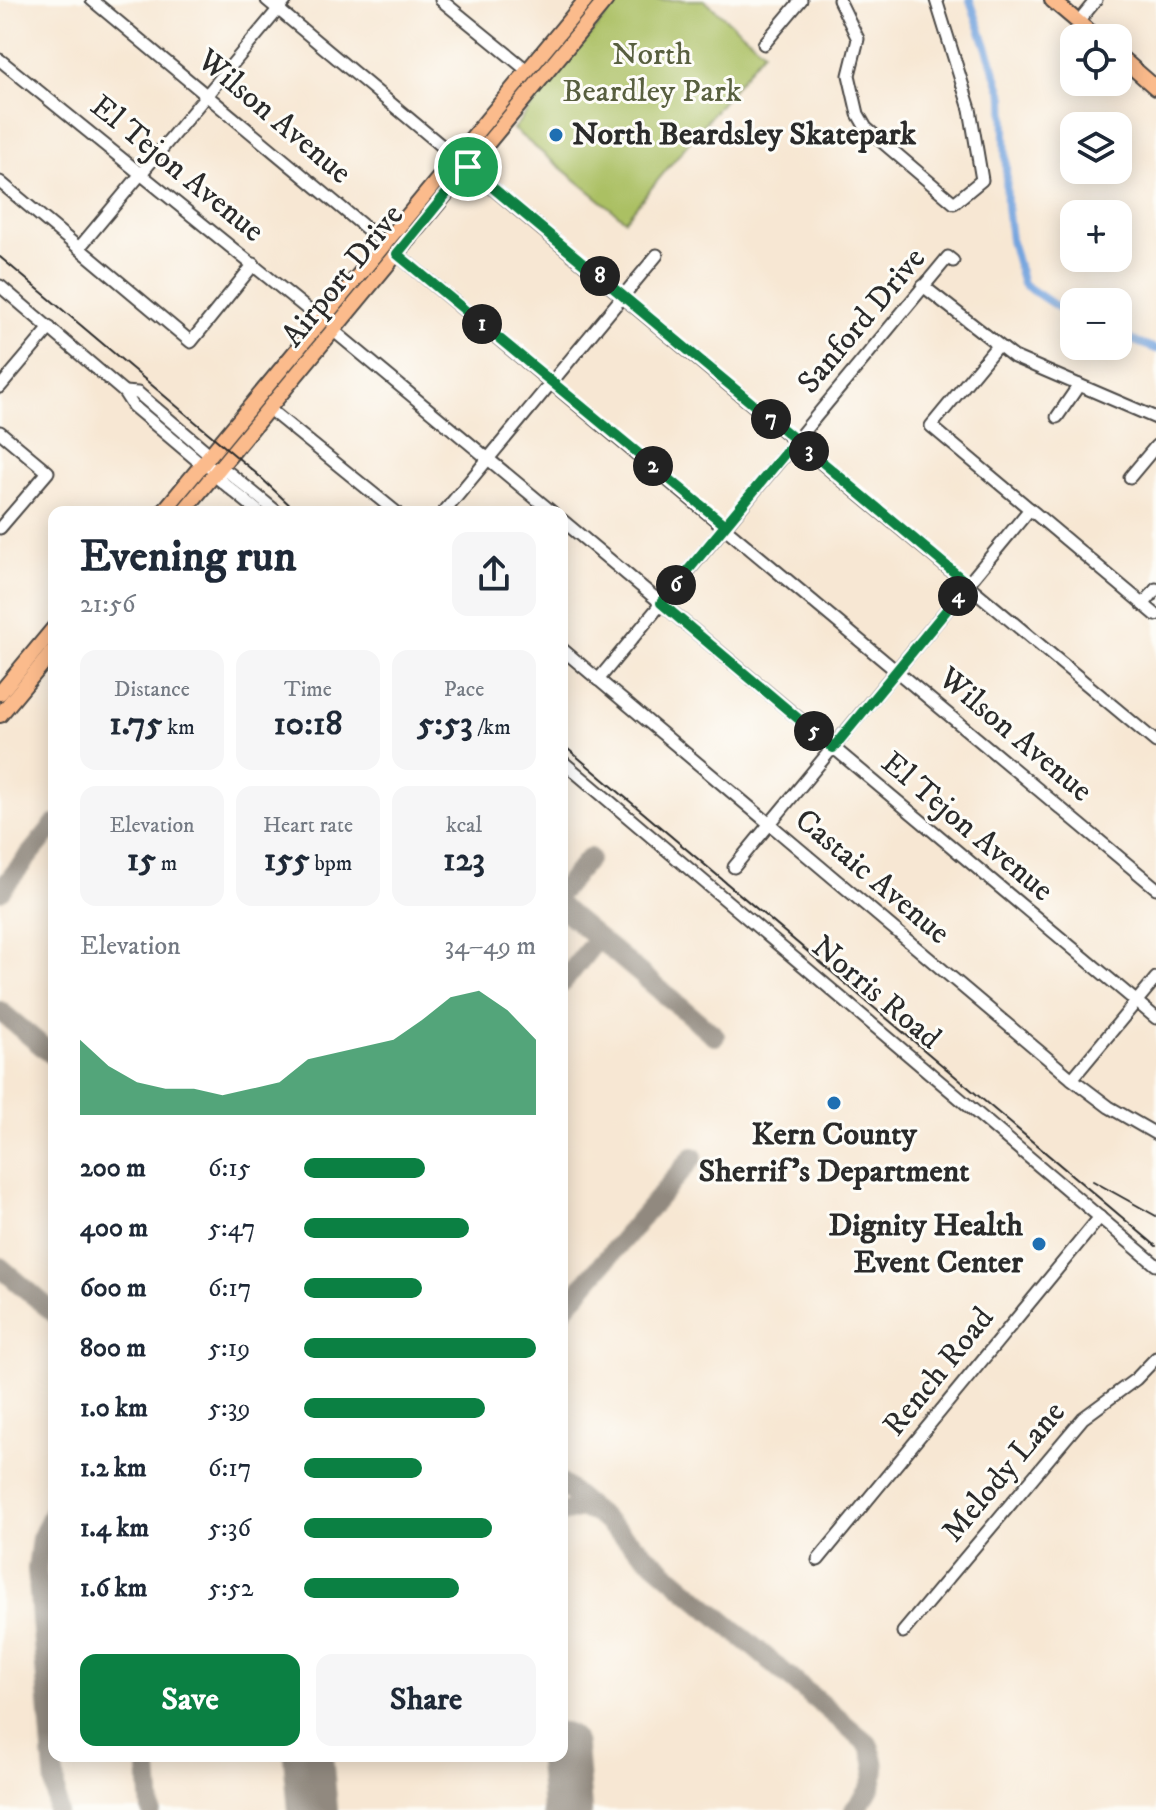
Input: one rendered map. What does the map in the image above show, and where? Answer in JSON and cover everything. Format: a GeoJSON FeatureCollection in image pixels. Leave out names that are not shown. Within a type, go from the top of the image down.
{"type":"FeatureCollection","features":[{"type":"Feature","properties":{"kind":"main road","name":"Airport Drive"},"geometry":{"type":"LineString","coordinates":[[462,162],[528,71],[586,0]]}},
{"type":"Feature","properties":{"kind":"main road","name":"Airport Drive"},"geometry":{"type":"LineString","coordinates":[[170,506],[269,409],[334,331],[391,249],[462,162],[606,0]]}},
{"type":"Feature","properties":{"kind":"main road"},"geometry":{"type":"LineString","coordinates":[[1052,0],[1080,24]]}},
{"type":"Feature","properties":{"kind":"main road"},"geometry":{"type":"LineString","coordinates":[[1132,67],[1156,88]]}},
{"type":"Feature","properties":{"kind":"main road","name":"Airport Drive"},"geometry":{"type":"LineString","coordinates":[[187,506],[212,467],[322,321],[391,249]]}},
{"type":"Feature","properties":{"kind":"main road"},"geometry":{"type":"LineString","coordinates":[[0,693],[48,635]]}},
{"type":"Feature","properties":{"kind":"main road"},"geometry":{"type":"LineString","coordinates":[[0,715],[48,657]]}},
{"type":"Feature","properties":{"kind":"street","name":"Wilson Avenue"},"geometry":{"type":"LineString","coordinates":[[92,0],[725,525],[1156,888]]}},
{"type":"Feature","properties":{"kind":"street"},"geometry":{"type":"LineString","coordinates":[[267,0],[282,5],[462,162],[1156,742]]}},
{"type":"Feature","properties":{"kind":"street"},"geometry":{"type":"LineString","coordinates":[[441,0],[528,71]]}},
{"type":"Feature","properties":{"kind":"street"},"geometry":{"type":"LineString","coordinates":[[764,44],[801,0]]}},
{"type":"Feature","properties":{"kind":"street"},"geometry":{"type":"LineString","coordinates":[[839,0],[858,39],[849,75],[858,114],[866,128],[954,203],[982,180],[970,109],[936,0]]}},
{"type":"Feature","properties":{"kind":"street"},"geometry":{"type":"LineString","coordinates":[[1078,22],[1096,0]]}},
{"type":"Feature","properties":{"kind":"street"},"geometry":{"type":"LineString","coordinates":[[79,248],[282,5]]}},
{"type":"Feature","properties":{"kind":"street","name":"El Tejon Avenue"},"geometry":{"type":"LineString","coordinates":[[0,60],[322,321]]}},
{"type":"Feature","properties":{"kind":"street"},"geometry":{"type":"LineString","coordinates":[[0,182],[191,342],[254,264]]}},
{"type":"Feature","properties":{"kind":"street"},"geometry":{"type":"LineString","coordinates":[[449,506],[657,255]]}},
{"type":"Feature","properties":{"kind":"street","name":"Sanford Drive"},"geometry":{"type":"LineString","coordinates":[[598,680],[923,286],[948,257],[953,261]]}},
{"type":"Feature","properties":{"kind":"street"},"geometry":{"type":"LineString","coordinates":[[0,286],[124,392],[133,406],[197,460],[228,472],[270,506]]}},
{"type":"Feature","properties":{"kind":"street"},"geometry":{"type":"LineString","coordinates":[[923,286],[997,346],[1156,418]]}},
{"type":"Feature","properties":{"kind":"street"},"geometry":{"type":"LineString","coordinates":[[0,387],[50,328]]}},
{"type":"Feature","properties":{"kind":"street"},"geometry":{"type":"LineString","coordinates":[[334,331],[545,506]]}},
{"type":"Feature","properties":{"kind":"street"},"geometry":{"type":"LineString","coordinates":[[997,346],[931,426],[1156,615]]}},
{"type":"Feature","properties":{"kind":"street"},"geometry":{"type":"LineString","coordinates":[[1057,417],[1079,385]]}},
{"type":"Feature","properties":{"kind":"street"},"geometry":{"type":"LineString","coordinates":[[269,409],[389,506]]}},
{"type":"Feature","properties":{"kind":"street"},"geometry":{"type":"LineString","coordinates":[[0,432],[48,472],[0,528]]}},
{"type":"Feature","properties":{"kind":"street"},"geometry":{"type":"LineString","coordinates":[[1130,477],[1156,446]]}},
{"type":"Feature","properties":{"kind":"street"},"geometry":{"type":"LineString","coordinates":[[212,467],[220,480],[252,506]]}},
{"type":"Feature","properties":{"kind":"street"},"geometry":{"type":"LineString","coordinates":[[734,867],[1030,509]]}},
{"type":"Feature","properties":{"kind":"street","name":"El Tejon Avenue"},"geometry":{"type":"LineString","coordinates":[[568,525],[1156,1018]]}},
{"type":"Feature","properties":{"kind":"street"},"geometry":{"type":"LineString","coordinates":[[1143,605],[1156,589]]}},
{"type":"Feature","properties":{"kind":"street","name":"Castaic Avenue"},"geometry":{"type":"LineString","coordinates":[[568,654],[1072,1079],[1109,1107],[1156,1134]]}},
{"type":"Feature","properties":{"kind":"street","name":"Norris Road"},"geometry":{"type":"LineString","coordinates":[[568,766],[1156,1265]]}},
{"type":"Feature","properties":{"kind":"street"},"geometry":{"type":"LineString","coordinates":[[1072,1079],[1156,978]]}},
{"type":"Feature","properties":{"kind":"street","name":"Rench Road"},"geometry":{"type":"LineString","coordinates":[[818,1560],[1100,1217]]}},
{"type":"Feature","properties":{"kind":"street","name":"Melody Lane"},"geometry":{"type":"LineString","coordinates":[[903,1632],[1083,1418],[1136,1379],[1156,1358]]}},
{"type":"Feature","properties":{"kind":"green space","name":"North Beardley Park"},"geometry":{"type":"Polygon","coordinates":[[[619,0],[704,0],[764,51],[625,220],[513,129],[619,0]]]}},
{"type":"Feature","properties":{"kind":"waterway"},"geometry":{"type":"LineString","coordinates":[[970,0],[1004,98],[1007,205],[1011,240],[1023,284],[1060,309]]}},
{"type":"Feature","properties":{"kind":"waterway"},"geometry":{"type":"LineString","coordinates":[[1132,340],[1156,349]]}},
{"type":"Feature","properties":{"kind":"taxiway"},"geometry":{"type":"LineString","coordinates":[[0,891],[48,832]]}},
{"type":"Feature","properties":{"kind":"taxiway"},"geometry":{"type":"LineString","coordinates":[[568,883],[589,858]]}},
{"type":"Feature","properties":{"kind":"taxiway"},"geometry":{"type":"LineString","coordinates":[[568,913],[715,1036]]}},
{"type":"Feature","properties":{"kind":"taxiway"},"geometry":{"type":"LineString","coordinates":[[568,976],[598,938]]}},
{"type":"Feature","properties":{"kind":"taxiway"},"geometry":{"type":"LineString","coordinates":[[0,1011],[48,1051]]}},
{"type":"Feature","properties":{"kind":"taxiway"},"geometry":{"type":"LineString","coordinates":[[568,1304],[693,1157]]}},
{"type":"Feature","properties":{"kind":"taxiway"},"geometry":{"type":"LineString","coordinates":[[0,1267],[48,1308]]}},
{"type":"Feature","properties":{"kind":"taxiway"},"geometry":{"type":"LineString","coordinates":[[568,1489],[868,1744],[875,1771],[866,1795],[854,1810]]}},
{"type":"Feature","properties":{"kind":"taxiway"},"geometry":{"type":"LineString","coordinates":[[568,1511],[581,1508],[596,1513]]}},
{"type":"Feature","properties":{"kind":"taxiway"},"geometry":{"type":"LineString","coordinates":[[48,1524],[41,1539],[37,1569],[48,1702]]}},
{"type":"Feature","properties":{"kind":"taxiway"},"geometry":{"type":"LineString","coordinates":[[53,1762],[57,1810]]}},
{"type":"Feature","properties":{"kind":"taxiway"},"geometry":{"type":"LineString","coordinates":[[147,1762],[151,1810]]}},
{"type":"Feature","properties":{"kind":"runway"},"geometry":{"type":"LineString","coordinates":[[309,1762],[313,1810]]}},
{"type":"Feature","properties":{"kind":"runway"},"geometry":{"type":"LineString","coordinates":[[563,1762],[567,1810]]}},
{"type":"Feature","properties":{"kind":"railway"},"geometry":{"type":"LineString","coordinates":[[0,257],[291,506]]}},
{"type":"Feature","properties":{"kind":"railway"},"geometry":{"type":"LineString","coordinates":[[568,749],[1156,1246]]}},
{"type":"Feature","properties":{"kind":"railway"},"geometry":{"type":"LineString","coordinates":[[1093,1181],[1156,1216]]}},
{"type":"Feature","properties":{"kind":"place","name":"North Beardsley Skatepark"},"geometry":{"type":"Point","coordinates":[556,135]}},
{"type":"Feature","properties":{"kind":"place","name":"Kern County Sherrif's Department"},"geometry":{"type":"Point","coordinates":[834,1103]}},
{"type":"Feature","properties":{"kind":"place","name":"Dignity Health Event Center"},"geometry":{"type":"Point","coordinates":[1039,1244]}},
{"type":"Feature","properties":{"kind":"route"},"geometry":{"type":"LineString","coordinates":[[468,167],[397,254],[725,525],[796,440],[968,584],[833,748],[661,603],[796,440],[468,167]]}}]}
